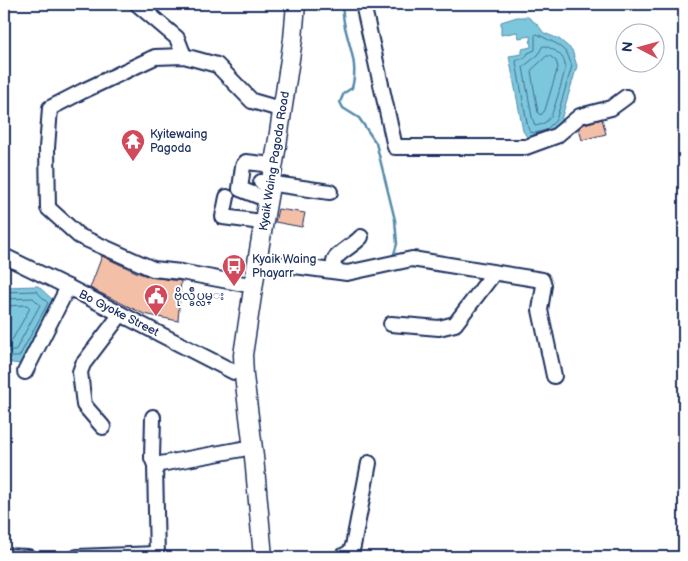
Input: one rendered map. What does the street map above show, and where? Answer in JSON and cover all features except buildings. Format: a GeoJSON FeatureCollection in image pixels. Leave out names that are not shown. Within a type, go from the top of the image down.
{"type":"FeatureCollection","features":[{"type":"Feature","properties":{"kind":"main road","name":"Kyaik Waing Pagoda Road"},"geometry":{"type":"LineString","coordinates":[[252,557],[243,355],[257,262],[264,164],[286,27],[287,4]]}},
{"type":"Feature","properties":{"kind":"main road","name":"Kyaik Waing Pagoda Road"},"geometry":{"type":"LineString","coordinates":[[264,557],[248,448],[234,372],[235,342],[254,221],[263,187],[293,39],[296,4]]}},
{"type":"Feature","properties":{"kind":"street"},"geometry":{"type":"LineString","coordinates":[[137,4],[178,38],[184,56]]}},
{"type":"Feature","properties":{"kind":"street"},"geometry":{"type":"LineString","coordinates":[[363,4],[395,147],[526,147],[556,136],[580,116],[611,108],[626,97]]}},
{"type":"Feature","properties":{"kind":"street"},"geometry":{"type":"LineString","coordinates":[[244,284],[181,272],[153,269],[79,236],[48,208],[46,148],[50,108],[82,91],[155,58],[184,56],[216,65],[252,101],[274,107]]}},
{"type":"Feature","properties":{"kind":"street"},"geometry":{"type":"LineString","coordinates":[[263,187],[330,192]]}},
{"type":"Feature","properties":{"kind":"street"},"geometry":{"type":"LineString","coordinates":[[227,198],[223,217],[254,221]]}},
{"type":"Feature","properties":{"kind":"street"},"geometry":{"type":"LineString","coordinates":[[333,272],[335,259],[361,237]]}},
{"type":"Feature","properties":{"kind":"street","name":"Bo Gyoke Street"},"geometry":{"type":"LineString","coordinates":[[4,256],[234,372]]}},
{"type":"Feature","properties":{"kind":"street"},"geometry":{"type":"LineString","coordinates":[[257,262],[346,273],[412,259],[544,281],[540,310],[554,376]]}},
{"type":"Feature","properties":{"kind":"street"},"geometry":{"type":"LineString","coordinates":[[391,324],[439,328],[455,324],[494,273]]}},
{"type":"Feature","properties":{"kind":"street"},"geometry":{"type":"LineString","coordinates":[[25,372],[68,287]]}},
{"type":"Feature","properties":{"kind":"street"},"geometry":{"type":"LineString","coordinates":[[103,427],[84,405],[80,368],[121,314]]}},
{"type":"Feature","properties":{"kind":"street"},"geometry":{"type":"LineString","coordinates":[[77,557],[157,556],[155,464],[152,458],[153,417]]}},
{"type":"Feature","properties":{"kind":"street"},"geometry":{"type":"LineString","coordinates":[[155,464],[248,448]]}},
{"type":"Feature","properties":{"kind":"street"},"geometry":{"type":"LineString","coordinates":[[341,557],[350,552],[353,546],[369,462]]}},
{"type":"Feature","properties":{"kind":"street"},"geometry":{"type":"LineString","coordinates":[[4,556],[28,557]]}},
{"type":"Feature","properties":{"kind":"water"},"geometry":{"type":"Polygon","coordinates":[[[517,17],[528,17],[544,33],[559,39],[572,50],[577,66],[560,123],[548,134],[535,138],[527,137],[523,131],[509,56],[522,54],[522,49],[531,47],[530,36],[519,38],[517,32],[501,35],[501,22],[517,17]]]}},
{"type":"Feature","properties":{"kind":"water"},"geometry":{"type":"Polygon","coordinates":[[[38,286],[55,302],[21,364],[4,362],[4,287],[38,286]]]}},
{"type":"Feature","properties":{"kind":"waterway"},"geometry":{"type":"LineString","coordinates":[[342,4],[344,24],[353,59],[354,80],[352,88],[344,93],[340,102],[343,108],[359,118],[376,143],[395,220],[397,244],[394,254],[390,259]]}},
{"type":"Feature","properties":{"kind":"place","name":"Kyitewaing Pagoda"},"geometry":{"type":"Point","coordinates":[133,162]}},
{"type":"Feature","properties":{"kind":"place","name":"Kyaik Waing Phayarr"},"geometry":{"type":"Point","coordinates":[234,287]}},
{"type":"Feature","properties":{"kind":"place","name":"ဗိုလ္ခ်ဳပ္လမ္း"},"geometry":{"type":"Point","coordinates":[156,317]}}]}
